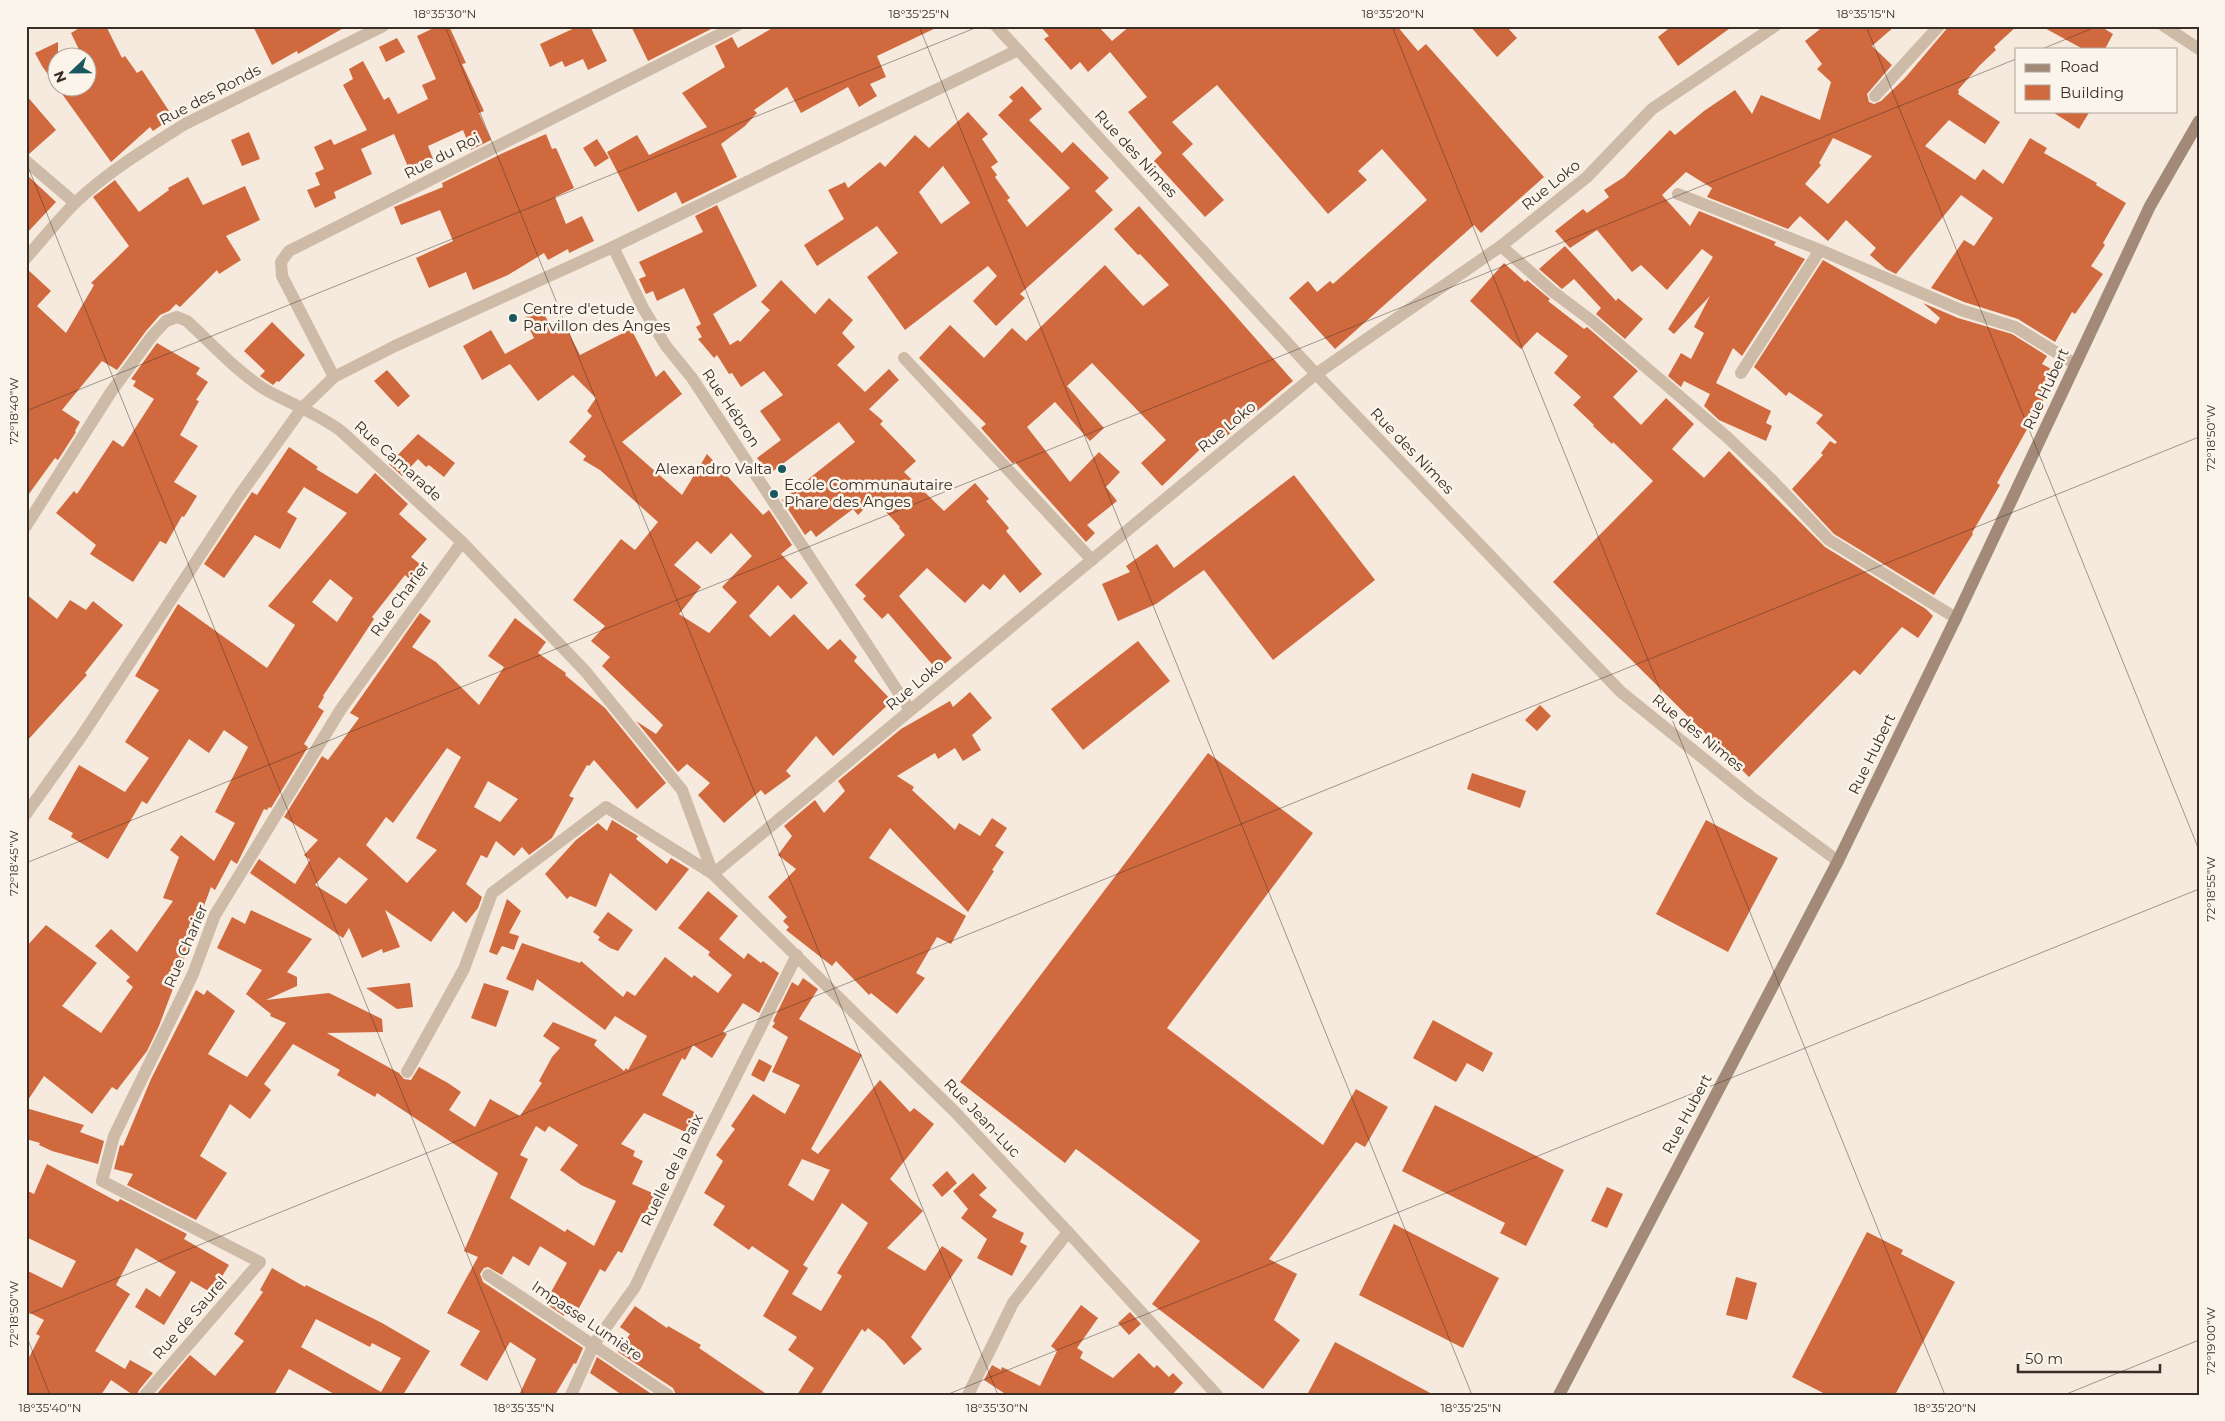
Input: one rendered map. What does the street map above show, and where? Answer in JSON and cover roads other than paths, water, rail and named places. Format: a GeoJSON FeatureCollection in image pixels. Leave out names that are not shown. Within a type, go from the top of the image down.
{"type":"FeatureCollection","features":[{"type":"Feature","properties":{"kind":"street","name":"Rue des Ronds"},"geometry":{"type":"LineString","coordinates":[[26,258],[75,203],[121,166],[185,124],[383,26]]}},
{"type":"Feature","properties":{"kind":"street","name":"Rue du Roi"},"geometry":{"type":"LineString","coordinates":[[334,377],[282,276],[281,262],[289,251],[736,26]]}},
{"type":"Feature","properties":{"kind":"street","name":"Rue des Nimes"},"geometry":{"type":"LineString","coordinates":[[996,26],[1316,374],[1621,692],[1751,797],[1838,861]]}},
{"type":"Feature","properties":{"kind":"street","name":"Rue Loko"},"geometry":{"type":"LineString","coordinates":[[713,874],[1316,374],[1501,246],[1587,177],[1652,109],[1775,26]]}},
{"type":"Feature","properties":{"kind":"street"},"geometry":{"type":"LineString","coordinates":[[1875,96],[1939,26]]}},
{"type":"Feature","properties":{"kind":"street"},"geometry":{"type":"LineString","coordinates":[[2164,26],[2199,49]]}},
{"type":"Feature","properties":{"kind":"street"},"geometry":{"type":"LineString","coordinates":[[26,814],[83,734],[239,496],[302,408],[334,377],[395,346],[613,247],[1018,50]]}},
{"type":"Feature","properties":{"kind":"street","name":"Rue Hubert"},"geometry":{"type":"LineString","coordinates":[[1559,1395],[1838,861],[1956,618],[2150,206],[2199,120]]}},
{"type":"Feature","properties":{"kind":"street"},"geometry":{"type":"LineString","coordinates":[[26,161],[75,203]]}},
{"type":"Feature","properties":{"kind":"street"},"geometry":{"type":"LineString","coordinates":[[1678,194],[1820,250],[1961,310],[2015,326],[2075,364]]}},
{"type":"Feature","properties":{"kind":"street"},"geometry":{"type":"LineString","coordinates":[[1501,246],[1552,291],[1592,321],[1727,438],[1771,479],[1829,540],[1956,618]]}},
{"type":"Feature","properties":{"kind":"street","name":"Rue Hébron"},"geometry":{"type":"LineString","coordinates":[[613,247],[643,308],[666,346],[692,378],[910,710]]}},
{"type":"Feature","properties":{"kind":"street"},"geometry":{"type":"LineString","coordinates":[[1742,373],[1820,250]]}},
{"type":"Feature","properties":{"kind":"street","name":"Rue Camarade"},"geometry":{"type":"LineString","coordinates":[[26,526],[111,392],[152,336],[166,321],[177,317],[187,321],[248,377],[266,390],[327,421],[341,431],[462,542],[586,672],[682,790],[713,874]]}},
{"type":"Feature","properties":{"kind":"street"},"geometry":{"type":"LineString","coordinates":[[904,358],[1092,560]]}},
{"type":"Feature","properties":{"kind":"street","name":"Rue Charier"},"geometry":{"type":"LineString","coordinates":[[260,1262],[102,1181],[114,1136],[193,974],[215,915],[341,710],[462,542]]}},
{"type":"Feature","properties":{"kind":"street"},"geometry":{"type":"LineString","coordinates":[[407,1072],[464,969],[492,893],[606,807],[713,874]]}},
{"type":"Feature","properties":{"kind":"street","name":"Rue Jean-Luc"},"geometry":{"type":"LineString","coordinates":[[713,874],[955,1112],[1068,1232],[1216,1395]]}},
{"type":"Feature","properties":{"kind":"street","name":"Ruelle de la Paix"},"geometry":{"type":"LineString","coordinates":[[571,1395],[594,1344],[635,1287],[704,1140],[797,956]]}},
{"type":"Feature","properties":{"kind":"street"},"geometry":{"type":"LineString","coordinates":[[968,1395],[1014,1303],[1068,1232]]}},
{"type":"Feature","properties":{"kind":"street","name":"Rue de Saurel"},"geometry":{"type":"LineString","coordinates":[[146,1395],[260,1262]]}},
{"type":"Feature","properties":{"kind":"street","name":"Impasse Lumière"},"geometry":{"type":"LineString","coordinates":[[488,1275],[668,1395]]}},
{"type":"Feature","properties":{"kind":"place","name":"Centre d'etude Parvillon des Anges"},"geometry":{"type":"Point","coordinates":[513,318]}},
{"type":"Feature","properties":{"kind":"place","name":"Alexandro Valta"},"geometry":{"type":"Point","coordinates":[782,469]}},
{"type":"Feature","properties":{"kind":"place","name":"Ecole Communautaire Phare des Anges"},"geometry":{"type":"Point","coordinates":[774,494]}}]}
